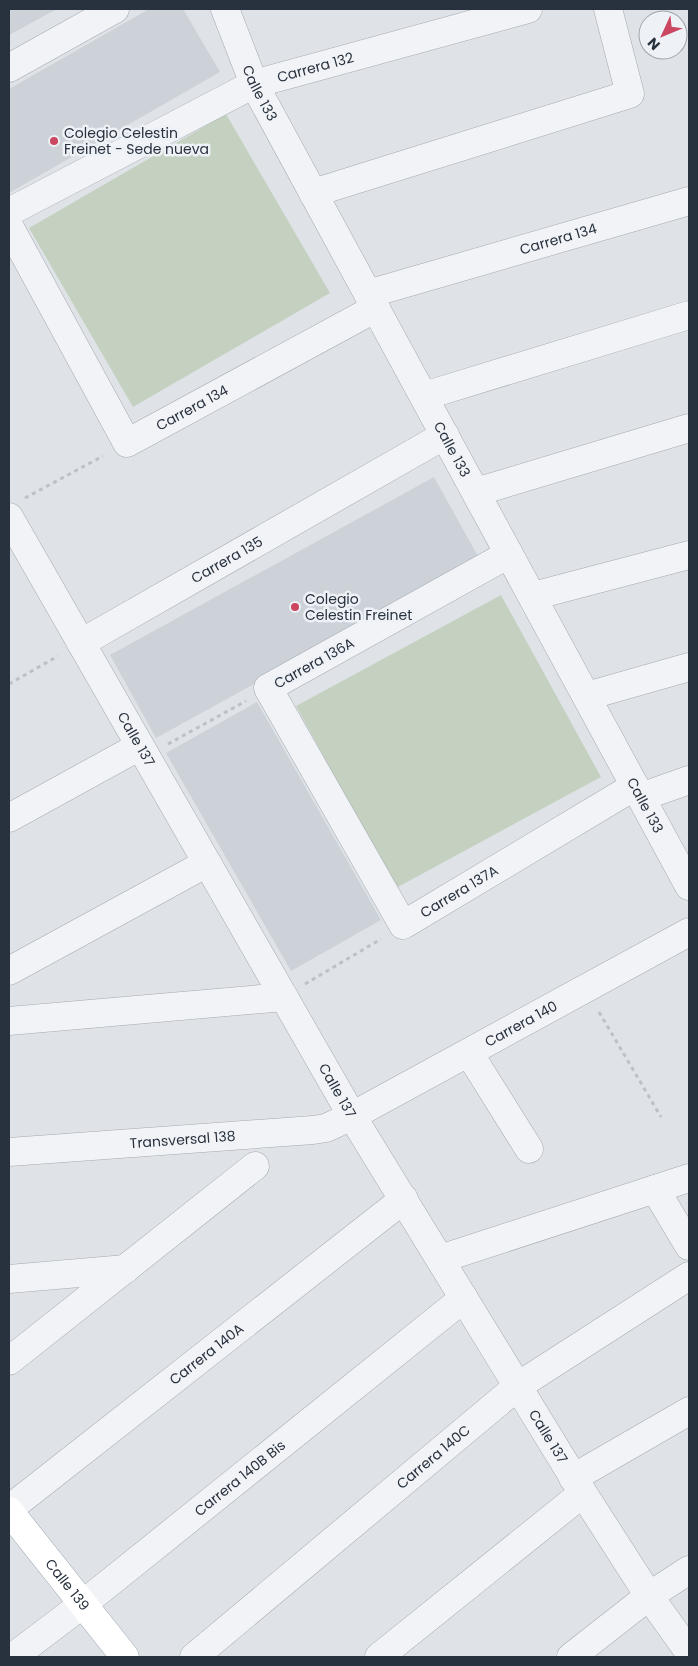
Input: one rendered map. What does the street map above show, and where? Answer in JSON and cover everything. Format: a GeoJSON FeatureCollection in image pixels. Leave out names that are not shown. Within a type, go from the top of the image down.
{"type":"FeatureCollection","features":[{"type":"Feature","properties":{"kind":"main road","name":"Calle 139"},"geometry":{"type":"LineString","coordinates":[[9,1510],[125,1657]]}},
{"type":"Feature","properties":{"kind":"street"},"geometry":{"type":"LineString","coordinates":[[9,68],[115,9]]}},
{"type":"Feature","properties":{"kind":"street","name":"Calle 133"},"geometry":{"type":"LineString","coordinates":[[224,9],[254,84],[689,886]]}},
{"type":"Feature","properties":{"kind":"street","name":"Carrera 132"},"geometry":{"type":"LineString","coordinates":[[9,212],[254,84],[528,9]]}},
{"type":"Feature","properties":{"kind":"street"},"geometry":{"type":"LineString","coordinates":[[313,192],[630,94],[608,9]]}},
{"type":"Feature","properties":{"kind":"street","name":"Carrera 134"},"geometry":{"type":"LineString","coordinates":[[127,443],[372,301],[689,201]]}},
{"type":"Feature","properties":{"kind":"street"},"geometry":{"type":"LineString","coordinates":[[9,226],[127,443]]}},
{"type":"Feature","properties":{"kind":"street"},"geometry":{"type":"LineString","coordinates":[[424,396],[689,315]]}},
{"type":"Feature","properties":{"kind":"street"},"geometry":{"type":"LineString","coordinates":[[476,492],[689,428]]}},
{"type":"Feature","properties":{"kind":"street","name":"Carrera 135"},"geometry":{"type":"LineString","coordinates":[[81,643],[445,435]]}},
{"type":"Feature","properties":{"kind":"street","name":"Calle 137"},"geometry":{"type":"LineString","coordinates":[[13,509],[81,643],[352,1116],[404,1198],[578,1486],[649,1596],[689,1652]]}},
{"type":"Feature","properties":{"kind":"street","name":"Carrera 136A"},"geometry":{"type":"LineString","coordinates":[[268,688],[509,554]]}},
{"type":"Feature","properties":{"kind":"street"},"geometry":{"type":"LineString","coordinates":[[532,596],[689,555]]}},
{"type":"Feature","properties":{"kind":"street"},"geometry":{"type":"LineString","coordinates":[[587,696],[689,667]]}},
{"type":"Feature","properties":{"kind":"street"},"geometry":{"type":"LineString","coordinates":[[268,688],[403,925]]}},
{"type":"Feature","properties":{"kind":"street"},"geometry":{"type":"LineString","coordinates":[[9,818],[143,751]]}},
{"type":"Feature","properties":{"kind":"street","name":"Carrera 137A"},"geometry":{"type":"LineString","coordinates":[[403,925],[638,792],[689,780]]}},
{"type":"Feature","properties":{"kind":"street"},"geometry":{"type":"LineString","coordinates":[[9,971],[207,863]]}},
{"type":"Feature","properties":{"kind":"street","name":"Carrera 140"},"geometry":{"type":"LineString","coordinates":[[352,1116],[689,932]]}},
{"type":"Feature","properties":{"kind":"street"},"geometry":{"type":"LineString","coordinates":[[9,1020],[284,997]]}},
{"type":"Feature","properties":{"kind":"street"},"geometry":{"type":"LineString","coordinates":[[469,1053],[529,1149]]}},
{"type":"Feature","properties":{"kind":"street","name":"Transversal 138"},"geometry":{"type":"LineString","coordinates":[[9,1152],[313,1130],[326,1128],[352,1116]]}},
{"type":"Feature","properties":{"kind":"street"},"geometry":{"type":"LineString","coordinates":[[9,1360],[255,1166]]}},
{"type":"Feature","properties":{"kind":"street"},"geometry":{"type":"LineString","coordinates":[[440,1259],[689,1178]]}},
{"type":"Feature","properties":{"kind":"street"},"geometry":{"type":"LineString","coordinates":[[655,1189],[689,1246]]}},
{"type":"Feature","properties":{"kind":"street","name":"Carrera 140A"},"geometry":{"type":"LineString","coordinates":[[9,1510],[404,1198]]}},
{"type":"Feature","properties":{"kind":"street"},"geometry":{"type":"LineString","coordinates":[[9,1279],[126,1269]]}},
{"type":"Feature","properties":{"kind":"street","name":"Carrera 140C"},"geometry":{"type":"LineString","coordinates":[[194,1657],[518,1386],[689,1276]]}},
{"type":"Feature","properties":{"kind":"street","name":"Carrera 140B Bis"},"geometry":{"type":"LineString","coordinates":[[13,1657],[83,1604],[464,1298]]}},
{"type":"Feature","properties":{"kind":"street"},"geometry":{"type":"LineString","coordinates":[[379,1657],[578,1486],[689,1411]]}},
{"type":"Feature","properties":{"kind":"street"},"geometry":{"type":"LineString","coordinates":[[571,1657],[649,1596],[689,1570]]}},
{"type":"Feature","properties":{"kind":"path"},"geometry":{"type":"LineString","coordinates":[[13,509],[127,443]]}},
{"type":"Feature","properties":{"kind":"path"},"geometry":{"type":"LineString","coordinates":[[9,684],[81,643]]}},
{"type":"Feature","properties":{"kind":"path","name":"Carrera 136A"},"geometry":{"type":"LineString","coordinates":[[143,751],[268,688]]}},
{"type":"Feature","properties":{"kind":"path"},"geometry":{"type":"LineString","coordinates":[[284,997],[403,925]]}},
{"type":"Feature","properties":{"kind":"path"},"geometry":{"type":"LineString","coordinates":[[585,989],[661,1117]]}},
{"type":"Feature","properties":{"kind":"shaded area"},"geometry":{"type":"Polygon","coordinates":[[[9,9],[57,9],[9,35],[9,9]]]}},
{"type":"Feature","properties":{"kind":"shaded area","name":"Colegio Celestin Freinet - Sede nueva"},"geometry":{"type":"Polygon","coordinates":[[[149,9],[183,9],[220,72],[9,193],[9,89],[149,9]]]}},
{"type":"Feature","properties":{"kind":"shaded area","name":"Colegio Celestin Freinet"},"geometry":{"type":"Polygon","coordinates":[[[434,477],[480,560],[156,738],[110,655],[434,477]]]}},
{"type":"Feature","properties":{"kind":"shaded area"},"geometry":{"type":"Polygon","coordinates":[[[257,702],[381,920],[291,971],[166,753],[257,702]]]}},
{"type":"Feature","properties":{"kind":"green space"},"geometry":{"type":"Polygon","coordinates":[[[226,114],[330,293],[133,407],[29,228],[226,114]]]}},
{"type":"Feature","properties":{"kind":"green space"},"geometry":{"type":"Polygon","coordinates":[[[501,595],[601,777],[396,888],[296,706],[501,595]]]}},
{"type":"Feature","properties":{"kind":"place","name":"Colegio Celestin Freinet - Sede nueva"},"geometry":{"type":"Point","coordinates":[54,141]}},
{"type":"Feature","properties":{"kind":"place","name":"Colegio Celestin Freinet"},"geometry":{"type":"Point","coordinates":[295,607]}}]}
